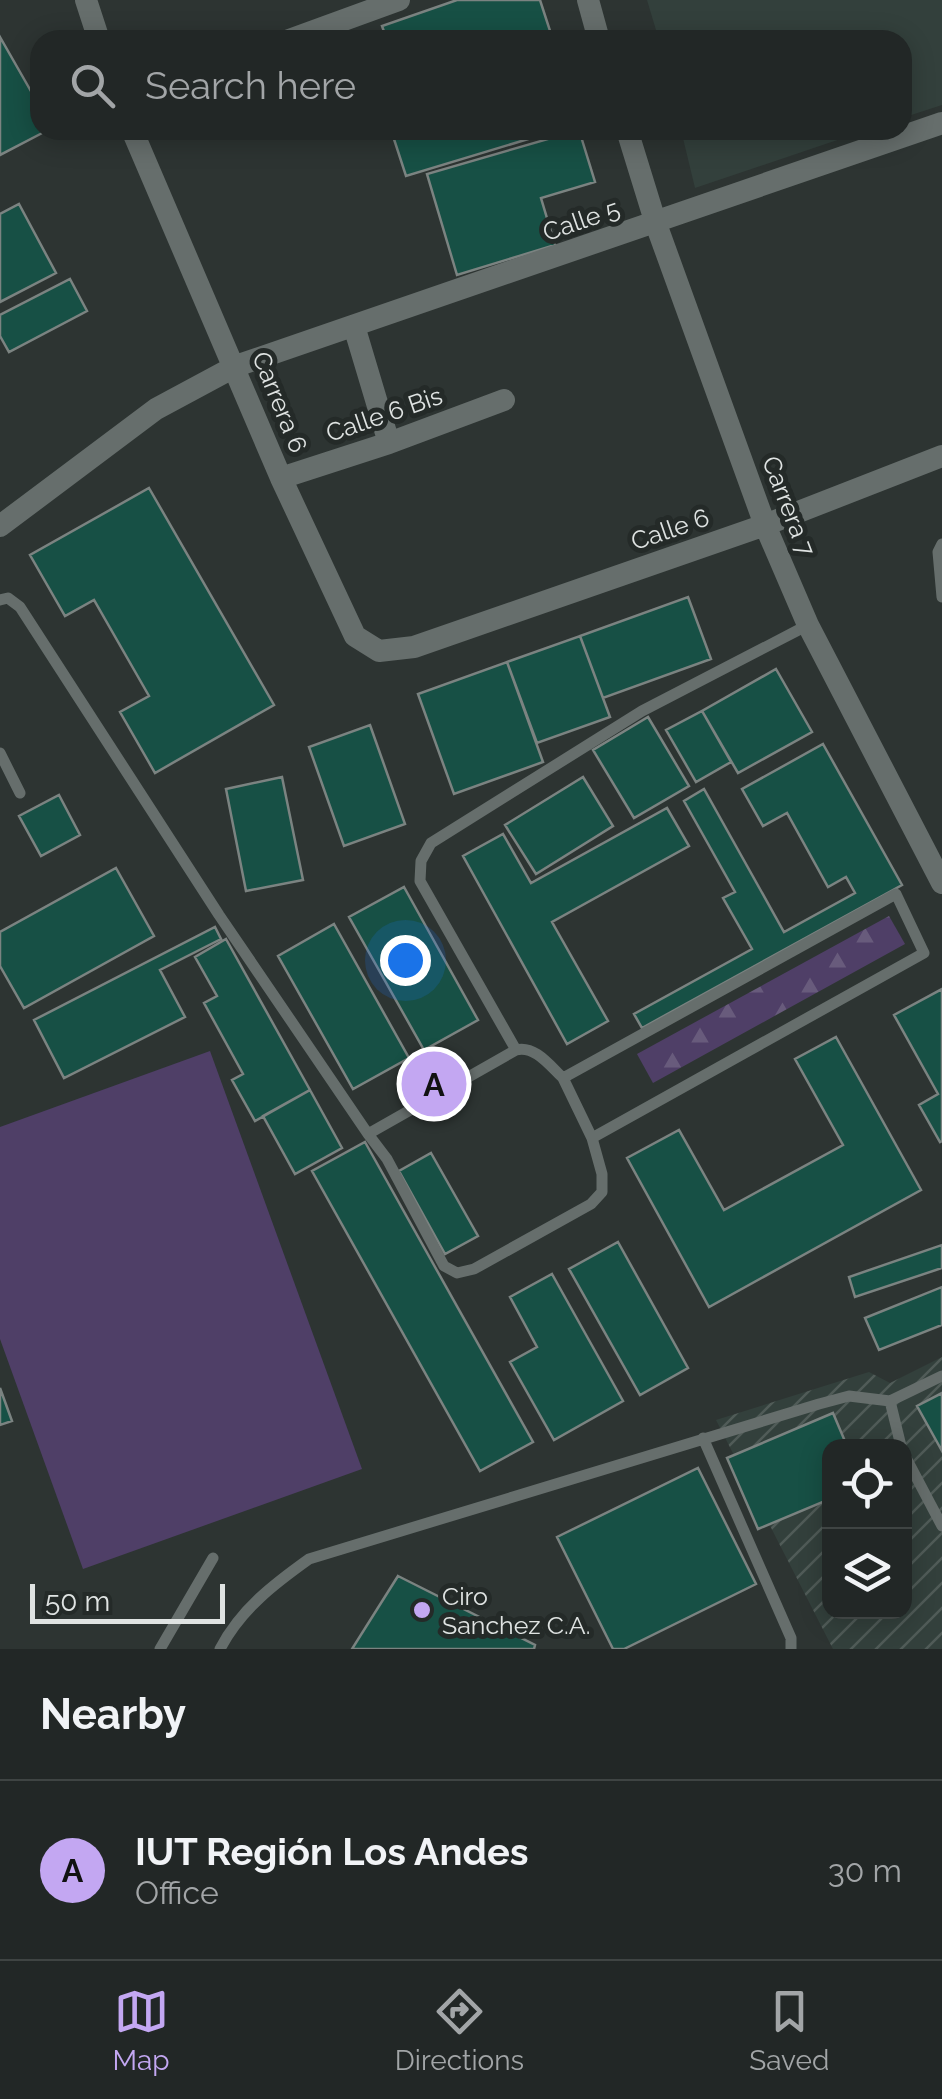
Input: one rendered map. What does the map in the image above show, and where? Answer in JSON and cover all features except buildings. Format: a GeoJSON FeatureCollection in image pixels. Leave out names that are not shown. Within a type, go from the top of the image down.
{"type":"FeatureCollection","features":[{"type":"Feature","properties":{"kind":"street"},"geometry":{"type":"LineString","coordinates":[[86,0],[96,30]]}},
{"type":"Feature","properties":{"kind":"street"},"geometry":{"type":"LineString","coordinates":[[316,30],[399,0]]}},
{"type":"Feature","properties":{"kind":"street"},"geometry":{"type":"LineString","coordinates":[[588,0],[596,30]]}},
{"type":"Feature","properties":{"kind":"street","name":"Calle 5"},"geometry":{"type":"LineString","coordinates":[[912,134],[942,123]]}},
{"type":"Feature","properties":{"kind":"street","name":"Carrera 6"},"geometry":{"type":"LineString","coordinates":[[136,140],[281,478],[355,636],[379,652],[414,647]]}},
{"type":"Feature","properties":{"kind":"street","name":"Carrera 7"},"geometry":{"type":"LineString","coordinates":[[630,140],[656,224],[765,525],[808,625],[942,883]]}},
{"type":"Feature","properties":{"kind":"street","name":"Calle 5"},"geometry":{"type":"LineString","coordinates":[[0,526],[156,409],[236,366],[894,140]]}},
{"type":"Feature","properties":{"kind":"street"},"geometry":{"type":"LineString","coordinates":[[354,326],[390,443]]}},
{"type":"Feature","properties":{"kind":"street","name":"Calle 6 Bis"},"geometry":{"type":"LineString","coordinates":[[281,478],[504,400]]}},
{"type":"Feature","properties":{"kind":"street","name":"Calle 6"},"geometry":{"type":"LineString","coordinates":[[414,647],[765,525],[942,456]]}},
{"type":"Feature","properties":{"kind":"lane"},"geometry":{"type":"LineString","coordinates":[[942,544],[938,552],[942,597]]}},
{"type":"Feature","properties":{"kind":"lane"},"geometry":{"type":"LineString","coordinates":[[0,600],[8,598],[20,607],[219,915],[368,1134],[387,1159],[444,1266],[458,1273],[474,1268],[591,1204],[602,1192],[602,1174],[592,1138],[563,1078],[535,1052],[524,1048],[368,1134]]}},
{"type":"Feature","properties":{"kind":"lane"},"geometry":{"type":"LineString","coordinates":[[516,1050],[420,881],[421,860],[431,842],[642,710],[808,625]]}},
{"type":"Feature","properties":{"kind":"lane"},"geometry":{"type":"LineString","coordinates":[[0,754],[20,793]]}},
{"type":"Feature","properties":{"kind":"lane"},"geometry":{"type":"LineString","coordinates":[[563,1078],[896,894],[924,953],[592,1138]]}},
{"type":"Feature","properties":{"kind":"lane"},"geometry":{"type":"LineString","coordinates":[[220,1649],[249,1606],[270,1586],[310,1559],[849,1396],[890,1401],[942,1376]]}},
{"type":"Feature","properties":{"kind":"lane"},"geometry":{"type":"LineString","coordinates":[[890,1401],[899,1439]]}},
{"type":"Feature","properties":{"kind":"lane"},"geometry":{"type":"LineString","coordinates":[[703,1438],[791,1638],[791,1649]]}},
{"type":"Feature","properties":{"kind":"lane"},"geometry":{"type":"LineString","coordinates":[[912,1469],[942,1526]]}},
{"type":"Feature","properties":{"kind":"lane"},"geometry":{"type":"LineString","coordinates":[[160,1649],[213,1558]]}},
{"type":"Feature","properties":{"kind":"shaded area"},"geometry":{"type":"Polygon","coordinates":[[[647,0],[942,0],[942,105],[912,115],[912,30],[656,30],[647,0]]]}},
{"type":"Feature","properties":{"kind":"shaded area"},"geometry":{"type":"Polygon","coordinates":[[[683,140],[837,140],[695,188],[683,140]]]}},
{"type":"Feature","properties":{"kind":"shaded area"},"geometry":{"type":"Polygon","coordinates":[[[942,1357],[942,1649],[833,1649],[716,1420],[869,1372],[890,1383],[942,1357]]]}},
{"type":"Feature","properties":{"kind":"green space"},"geometry":{"type":"Polygon","coordinates":[[[889,916],[905,944],[653,1083],[637,1054],[889,916]]]}},
{"type":"Feature","properties":{"kind":"green space"},"geometry":{"type":"Polygon","coordinates":[[[210,1051],[362,1469],[83,1569],[0,1339],[0,1127],[210,1051]]]}},
{"type":"Feature","properties":{"kind":"place","name":"IUT Región Los Andes"},"geometry":{"type":"Point","coordinates":[434,1084]}},
{"type":"Feature","properties":{"kind":"place","name":"Ciro Sanchez C.A."},"geometry":{"type":"Point","coordinates":[422,1610]}}]}
